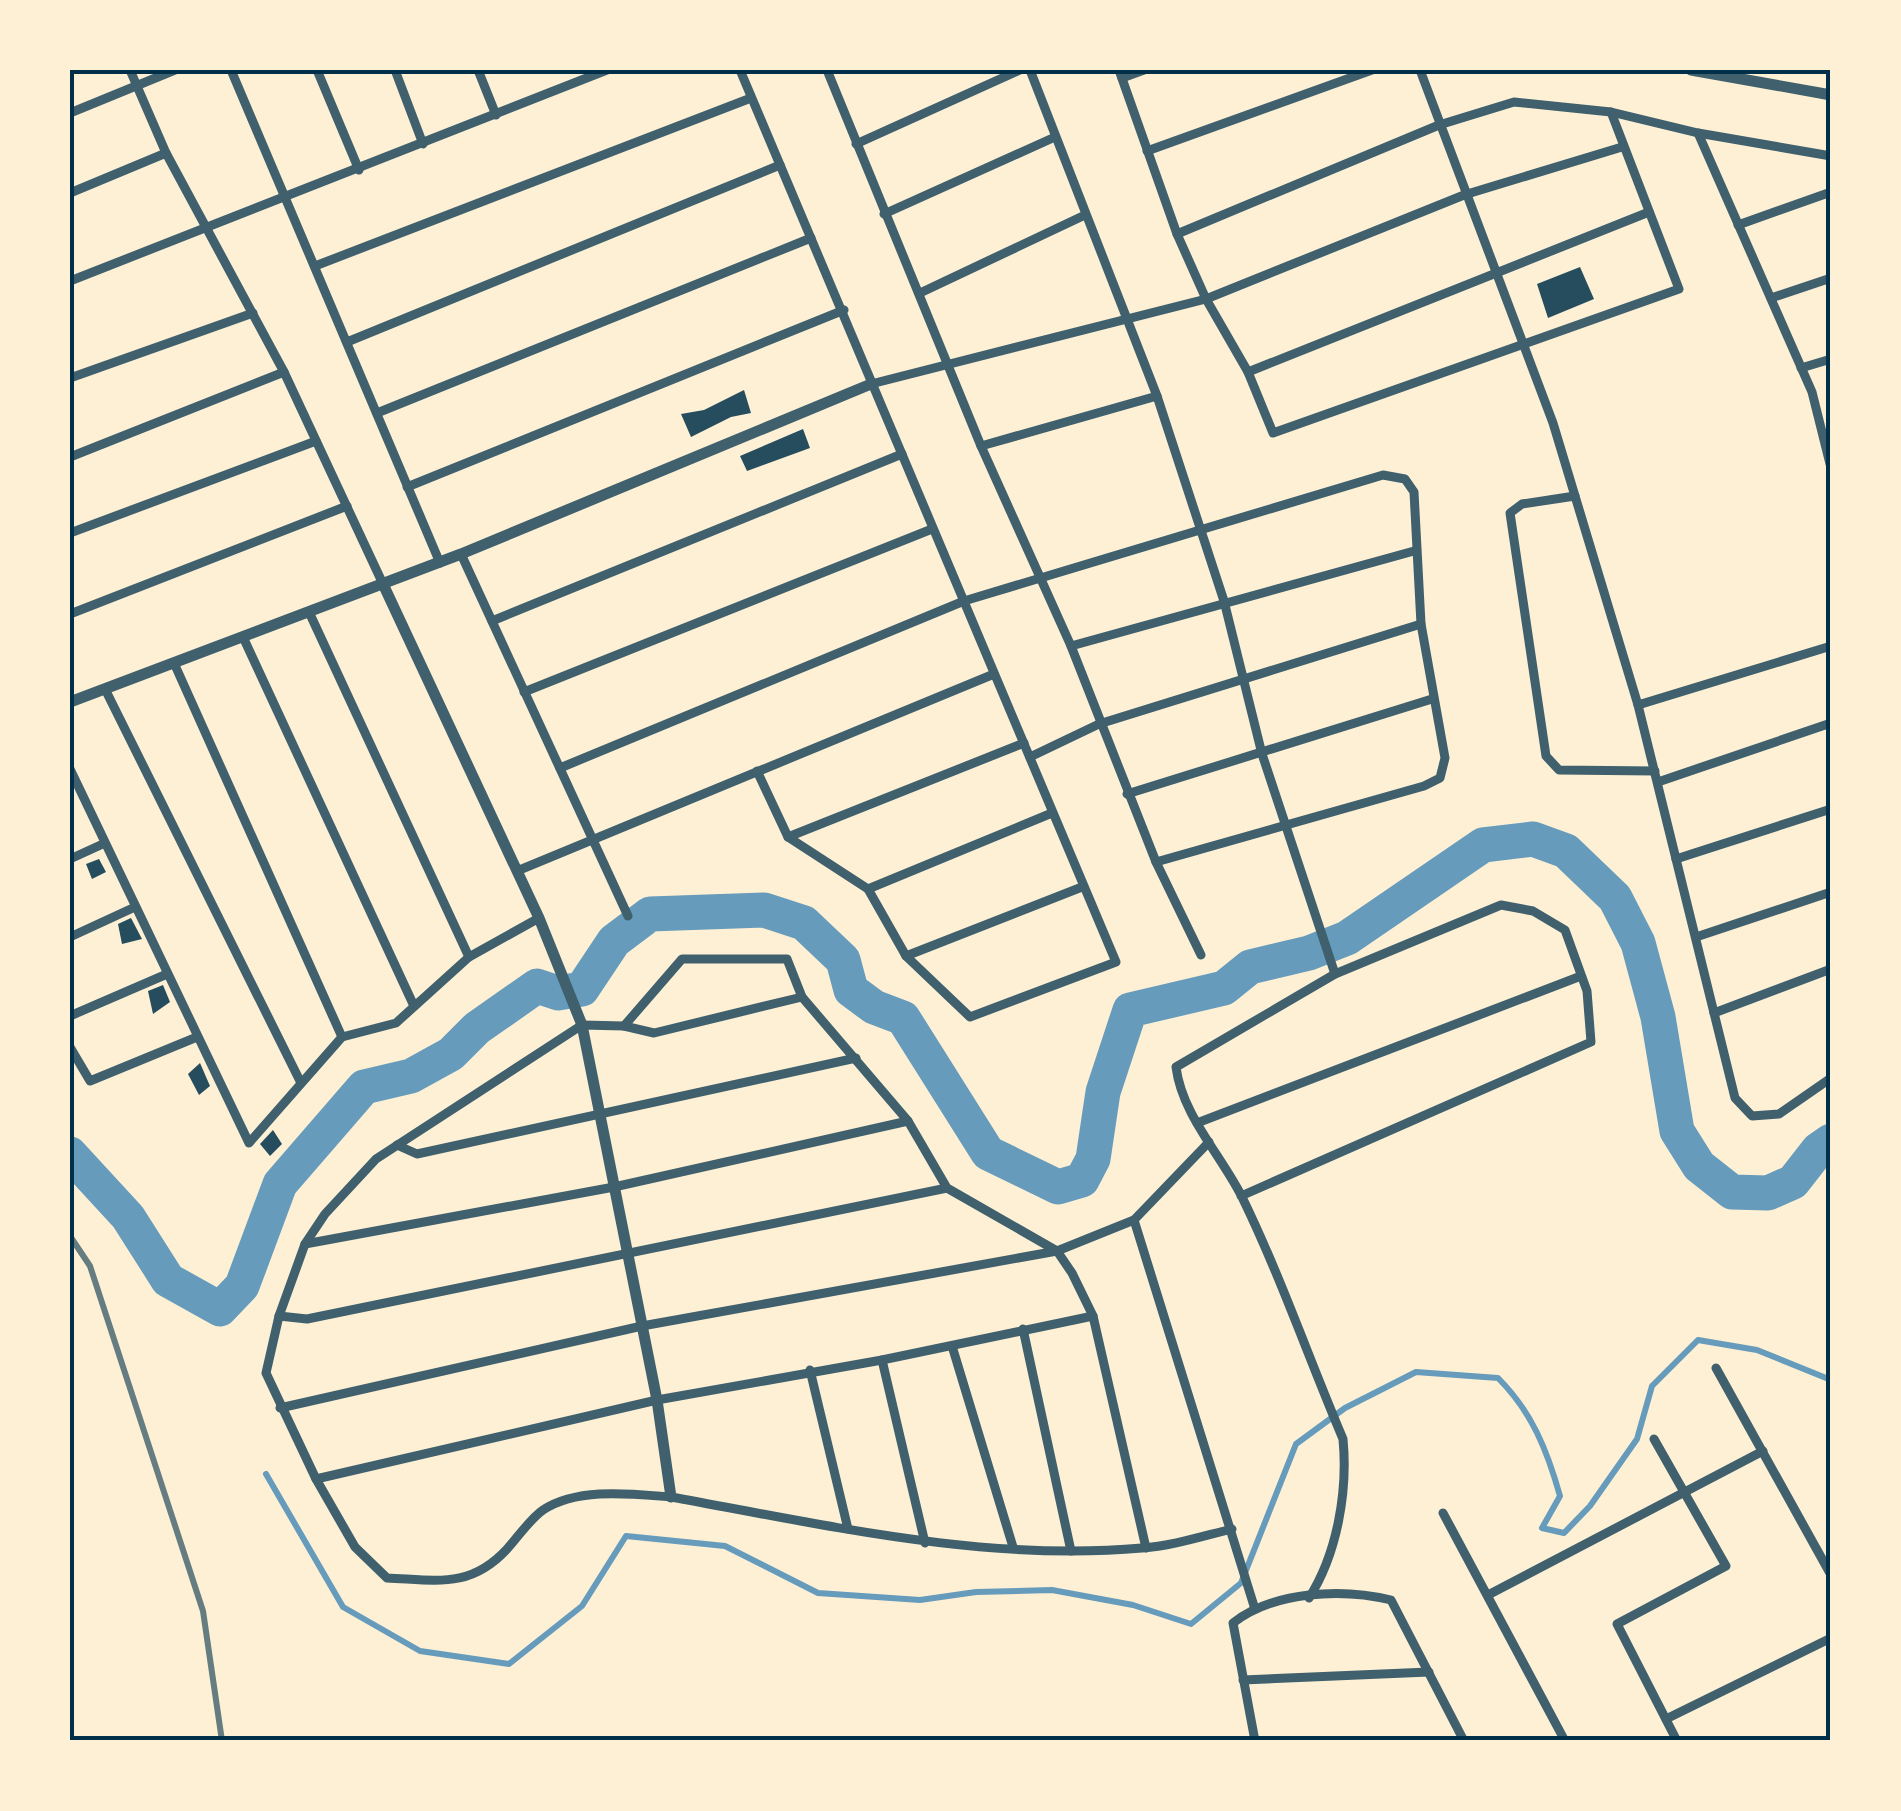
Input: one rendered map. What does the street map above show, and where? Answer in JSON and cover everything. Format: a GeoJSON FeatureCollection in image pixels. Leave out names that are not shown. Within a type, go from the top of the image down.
{"type":"FeatureCollection","features":[{"type":"Feature","properties":{"kind":"street"},"geometry":{"type":"LineString","coordinates":[[130,70],[166,153],[284,372],[571,993],[582,1025],[657,1400],[672,1497]]}},
{"type":"Feature","properties":{"kind":"street"},"geometry":{"type":"LineString","coordinates":[[70,113],[175,70]]}},
{"type":"Feature","properties":{"kind":"street"},"geometry":{"type":"LineString","coordinates":[[231,70],[440,562]]}},
{"type":"Feature","properties":{"kind":"street"},"geometry":{"type":"LineString","coordinates":[[317,70],[359,170]]}},
{"type":"Feature","properties":{"kind":"street"},"geometry":{"type":"LineString","coordinates":[[395,70],[423,144]]}},
{"type":"Feature","properties":{"kind":"street"},"geometry":{"type":"LineString","coordinates":[[478,70],[496,115]]}},
{"type":"Feature","properties":{"kind":"street"},"geometry":{"type":"LineString","coordinates":[[70,281],[206,224],[287,199],[607,70]]}},
{"type":"Feature","properties":{"kind":"street"},"geometry":{"type":"LineString","coordinates":[[740,70],[1116,962],[970,1017],[906,956],[868,889],[788,837],[757,771]]}},
{"type":"Feature","properties":{"kind":"street"},"geometry":{"type":"LineString","coordinates":[[828,70],[981,446],[1071,646],[1127,794],[1201,954]]}},
{"type":"Feature","properties":{"kind":"street"},"geometry":{"type":"LineString","coordinates":[[856,144],[1020,70]]}},
{"type":"Feature","properties":{"kind":"street"},"geometry":{"type":"LineString","coordinates":[[1030,70],[1157,396],[1224,602],[1262,754],[1288,822],[1333,969]]}},
{"type":"Feature","properties":{"kind":"street"},"geometry":{"type":"LineString","coordinates":[[1144,70],[1120,74],[1176,234],[1206,299],[1248,372],[1273,433],[1522,348],[1679,289],[1611,112]]}},
{"type":"Feature","properties":{"kind":"street"},"geometry":{"type":"LineString","coordinates":[[1147,151],[1372,70]]}},
{"type":"Feature","properties":{"kind":"street"},"geometry":{"type":"LineString","coordinates":[[1420,70],[1553,423],[1638,704],[1735,1098],[1752,1116],[1779,1114],[1831,1078]]}},
{"type":"Feature","properties":{"kind":"street"},"geometry":{"type":"LineString","coordinates":[[1699,71],[1831,95]]}},
{"type":"Feature","properties":{"kind":"street"},"geometry":{"type":"LineString","coordinates":[[314,266],[750,98]]}},
{"type":"Feature","properties":{"kind":"street"},"geometry":{"type":"LineString","coordinates":[[1176,234],[1439,124],[1514,102],[1611,112],[1698,133],[1831,156]]}},
{"type":"Feature","properties":{"kind":"street"},"geometry":{"type":"LineString","coordinates":[[1698,133],[1801,368],[1828,443],[1831,468]]}},
{"type":"Feature","properties":{"kind":"street"},"geometry":{"type":"LineString","coordinates":[[884,214],[1056,137]]}},
{"type":"Feature","properties":{"kind":"street"},"geometry":{"type":"LineString","coordinates":[[70,702],[461,554],[871,384],[1206,299],[1464,195],[1622,147]]}},
{"type":"Feature","properties":{"kind":"street"},"geometry":{"type":"LineString","coordinates":[[70,194],[166,153]]}},
{"type":"Feature","properties":{"kind":"street"},"geometry":{"type":"LineString","coordinates":[[347,342],[780,165]]}},
{"type":"Feature","properties":{"kind":"street"},"geometry":{"type":"LineString","coordinates":[[1738,225],[1831,192]]}},
{"type":"Feature","properties":{"kind":"street"},"geometry":{"type":"LineString","coordinates":[[1248,372],[1649,212]]}},
{"type":"Feature","properties":{"kind":"street"},"geometry":{"type":"LineString","coordinates":[[920,293],[1085,216]]}},
{"type":"Feature","properties":{"kind":"street"},"geometry":{"type":"LineString","coordinates":[[377,413],[811,238]]}},
{"type":"Feature","properties":{"kind":"street"},"geometry":{"type":"LineString","coordinates":[[1771,298],[1831,278]]}},
{"type":"Feature","properties":{"kind":"street"},"geometry":{"type":"LineString","coordinates":[[408,486],[844,310]]}},
{"type":"Feature","properties":{"kind":"street"},"geometry":{"type":"LineString","coordinates":[[70,378],[253,313]]}},
{"type":"Feature","properties":{"kind":"street"},"geometry":{"type":"LineString","coordinates":[[1801,368],[1831,359]]}},
{"type":"Feature","properties":{"kind":"street"},"geometry":{"type":"LineString","coordinates":[[70,457],[284,372]]}},
{"type":"Feature","properties":{"kind":"street"},"geometry":{"type":"LineString","coordinates":[[981,446],[1157,396]]}},
{"type":"Feature","properties":{"kind":"street"},"geometry":{"type":"LineString","coordinates":[[70,534],[316,441]]}},
{"type":"Feature","properties":{"kind":"street"},"geometry":{"type":"LineString","coordinates":[[492,621],[902,454]]}},
{"type":"Feature","properties":{"kind":"street"},"geometry":{"type":"LineString","coordinates":[[560,768],[964,602],[1393,476],[1405,479],[1414,492],[1414,551],[1422,624],[1445,758],[1440,778],[1424,786],[1156,862]]}},
{"type":"Feature","properties":{"kind":"street"},"geometry":{"type":"LineString","coordinates":[[1575,496],[1522,504],[1510,514],[1546,756],[1559,770],[1656,777],[1831,724]]}},
{"type":"Feature","properties":{"kind":"street"},"geometry":{"type":"LineString","coordinates":[[70,614],[347,506]]}},
{"type":"Feature","properties":{"kind":"street"},"geometry":{"type":"LineString","coordinates":[[524,692],[932,529]]}},
{"type":"Feature","properties":{"kind":"street"},"geometry":{"type":"LineString","coordinates":[[1071,646],[1414,551]]}},
{"type":"Feature","properties":{"kind":"street"},"geometry":{"type":"LineString","coordinates":[[461,554],[628,916]]}},
{"type":"Feature","properties":{"kind":"street"},"geometry":{"type":"LineString","coordinates":[[309,612],[469,957]]}},
{"type":"Feature","properties":{"kind":"street"},"geometry":{"type":"LineString","coordinates":[[1030,757],[1099,724],[1422,624]]}},
{"type":"Feature","properties":{"kind":"street"},"geometry":{"type":"LineString","coordinates":[[243,637],[414,1006]]}},
{"type":"Feature","properties":{"kind":"street"},"geometry":{"type":"LineString","coordinates":[[1638,704],[1831,646]]}},
{"type":"Feature","properties":{"kind":"street"},"geometry":{"type":"LineString","coordinates":[[174,663],[342,1037]]}},
{"type":"Feature","properties":{"kind":"street"},"geometry":{"type":"LineString","coordinates":[[517,871],[994,674]]}},
{"type":"Feature","properties":{"kind":"street"},"geometry":{"type":"LineString","coordinates":[[105,689],[301,1083]]}},
{"type":"Feature","properties":{"kind":"street"},"geometry":{"type":"LineString","coordinates":[[1127,794],[1432,698]]}},
{"type":"Feature","properties":{"kind":"street"},"geometry":{"type":"LineString","coordinates":[[788,837],[1024,743]]}},
{"type":"Feature","properties":{"kind":"street"},"geometry":{"type":"LineString","coordinates":[[71,775],[249,1143],[342,1037],[396,1022],[469,957],[539,918]]}},
{"type":"Feature","properties":{"kind":"street"},"geometry":{"type":"LineString","coordinates":[[1676,858],[1831,809]]}},
{"type":"Feature","properties":{"kind":"street"},"geometry":{"type":"LineString","coordinates":[[868,889],[1052,813]]}},
{"type":"Feature","properties":{"kind":"street"},"geometry":{"type":"LineString","coordinates":[[70,859],[105,843]]}},
{"type":"Feature","properties":{"kind":"street"},"geometry":{"type":"LineString","coordinates":[[906,956],[1082,887]]}},
{"type":"Feature","properties":{"kind":"street"},"geometry":{"type":"LineString","coordinates":[[1696,937],[1831,892]]}},
{"type":"Feature","properties":{"kind":"street"},"geometry":{"type":"LineString","coordinates":[[1241,1196],[1590,1042],[1581,976],[1564,930],[1533,911],[1501,905],[1333,969],[1176,1067],[1178,1084],[1241,1196],[1343,1439],[1345,1464],[1329,1567],[1308,1598]]}},
{"type":"Feature","properties":{"kind":"street"},"geometry":{"type":"LineString","coordinates":[[70,937],[135,907]]}},
{"type":"Feature","properties":{"kind":"street"},"geometry":{"type":"LineString","coordinates":[[624,1026],[682,958],[787,959],[802,996],[908,1120],[948,1188],[1057,1251],[1093,1316],[1146,1548]]}},
{"type":"Feature","properties":{"kind":"street"},"geometry":{"type":"LineString","coordinates":[[1714,1012],[1831,969]]}},
{"type":"Feature","properties":{"kind":"street"},"geometry":{"type":"LineString","coordinates":[[70,1016],[167,974]]}},
{"type":"Feature","properties":{"kind":"street"},"geometry":{"type":"LineString","coordinates":[[1198,1123],[1581,976]]}},
{"type":"Feature","properties":{"kind":"street"},"geometry":{"type":"LineString","coordinates":[[802,996],[654,1034],[624,1026],[582,1025],[376,1159],[325,1214],[305,1244],[279,1316],[266,1373],[280,1408],[354,1547],[386,1578],[452,1581],[487,1570],[543,1510],[576,1497],[672,1497],[924,1544],[1071,1552],[1146,1548],[1232,1529]]}},
{"type":"Feature","properties":{"kind":"street"},"geometry":{"type":"LineString","coordinates":[[70,1046],[90,1082],[196,1037]]}},
{"type":"Feature","properties":{"kind":"street"},"geometry":{"type":"LineString","coordinates":[[397,1146],[417,1154],[856,1058]]}},
{"type":"Feature","properties":{"kind":"street"},"geometry":{"type":"LineString","coordinates":[[305,1244],[614,1187],[908,1120]]}},
{"type":"Feature","properties":{"kind":"street"},"geometry":{"type":"LineString","coordinates":[[280,1408],[642,1326],[1057,1251],[1134,1220],[1208,1142]]}},
{"type":"Feature","properties":{"kind":"street"},"geometry":{"type":"LineString","coordinates":[[279,1316],[307,1320],[948,1188]]}},
{"type":"Feature","properties":{"kind":"street"},"geometry":{"type":"LineString","coordinates":[[1134,1220],[1254,1606]]}},
{"type":"Feature","properties":{"kind":"street"},"geometry":{"type":"LineString","coordinates":[[316,1479],[657,1400],[882,1360],[1093,1316]]}},
{"type":"Feature","properties":{"kind":"street"},"geometry":{"type":"LineString","coordinates":[[1023,1329],[1071,1552]]}},
{"type":"Feature","properties":{"kind":"street"},"geometry":{"type":"LineString","coordinates":[[952,1346],[1013,1546]]}},
{"type":"Feature","properties":{"kind":"street"},"geometry":{"type":"LineString","coordinates":[[882,1360],[924,1544]]}},
{"type":"Feature","properties":{"kind":"street"},"geometry":{"type":"LineString","coordinates":[[1716,1368],[1831,1574]]}},
{"type":"Feature","properties":{"kind":"street"},"geometry":{"type":"LineString","coordinates":[[810,1370],[848,1529]]}},
{"type":"Feature","properties":{"kind":"street"},"geometry":{"type":"LineString","coordinates":[[1654,1439],[1726,1566],[1617,1624],[1677,1741]]}},
{"type":"Feature","properties":{"kind":"street"},"geometry":{"type":"LineString","coordinates":[[1488,1595],[1763,1451]]}},
{"type":"Feature","properties":{"kind":"street"},"geometry":{"type":"LineString","coordinates":[[1443,1513],[1565,1741]]}},
{"type":"Feature","properties":{"kind":"street"},"geometry":{"type":"LineString","coordinates":[[1254,1741],[1233,1623],[1254,1606],[1333,1591],[1391,1600],[1464,1741]]}},
{"type":"Feature","properties":{"kind":"street"},"geometry":{"type":"LineString","coordinates":[[1666,1719],[1831,1638]]}},
{"type":"Feature","properties":{"kind":"street"},"geometry":{"type":"LineString","coordinates":[[1243,1680],[1428,1672]]}},
{"type":"Feature","properties":{"kind":"building"},"geometry":{"type":"Polygon","coordinates":[[[1580,267],[1594,299],[1548,318],[1537,284],[1580,267]]]}},
{"type":"Feature","properties":{"kind":"building"},"geometry":{"type":"Polygon","coordinates":[[[744,390],[751,413],[731,417],[691,437],[681,414],[704,410],[744,390]]]}},
{"type":"Feature","properties":{"kind":"building"},"geometry":{"type":"Polygon","coordinates":[[[803,429],[810,448],[747,471],[740,456],[803,429]]]}},
{"type":"Feature","properties":{"kind":"building"},"geometry":{"type":"Polygon","coordinates":[[[99,859],[106,872],[92,879],[86,864],[99,859]]]}},
{"type":"Feature","properties":{"kind":"building"},"geometry":{"type":"Polygon","coordinates":[[[131,918],[142,939],[122,944],[118,924],[131,918]]]}},
{"type":"Feature","properties":{"kind":"building"},"geometry":{"type":"Polygon","coordinates":[[[163,985],[170,1002],[153,1014],[148,991],[163,985]]]}},
{"type":"Feature","properties":{"kind":"building"},"geometry":{"type":"Polygon","coordinates":[[[200,1063],[210,1086],[199,1095],[188,1074],[200,1063]]]}},
{"type":"Feature","properties":{"kind":"building"},"geometry":{"type":"Polygon","coordinates":[[[273,1130],[282,1144],[270,1156],[260,1144],[273,1130]]]}},
{"type":"Feature","properties":{"kind":"waterway"},"geometry":{"type":"LineString","coordinates":[[70,1154],[128,1217],[168,1280],[220,1309],[242,1286],[280,1184],[364,1087],[411,1076],[451,1054],[477,1028],[537,986],[558,993],[582,989],[614,941],[650,914],[764,910],[804,923],[843,960],[851,990],[874,1007],[903,1018],[988,1153],[1058,1187],[1082,1180],[1093,1159],[1103,1092],[1130,1010],[1224,988],[1250,967],[1309,953],[1347,938],[1483,845],[1533,839],[1566,851],[1615,898],[1638,943],[1658,1017],[1677,1131],[1699,1166],[1732,1192],[1768,1193],[1793,1182],[1818,1150],[1831,1141]]}},
{"type":"Feature","properties":{"kind":"waterway"},"geometry":{"type":"LineString","coordinates":[[266,1474],[343,1607],[420,1651],[509,1664],[582,1606],[626,1536],[725,1546],[818,1593],[920,1600],[976,1592],[1052,1590],[1133,1605],[1191,1624],[1241,1583],[1296,1444],[1345,1408],[1416,1372],[1498,1378],[1537,1432],[1560,1496],[1542,1528],[1564,1533],[1590,1506],[1637,1439],[1652,1386],[1698,1340],[1757,1350],[1831,1380]]}},
{"type":"Feature","properties":{"kind":"railway"},"geometry":{"type":"LineString","coordinates":[[70,1236],[90,1266],[203,1611],[222,1741]]}}]}
